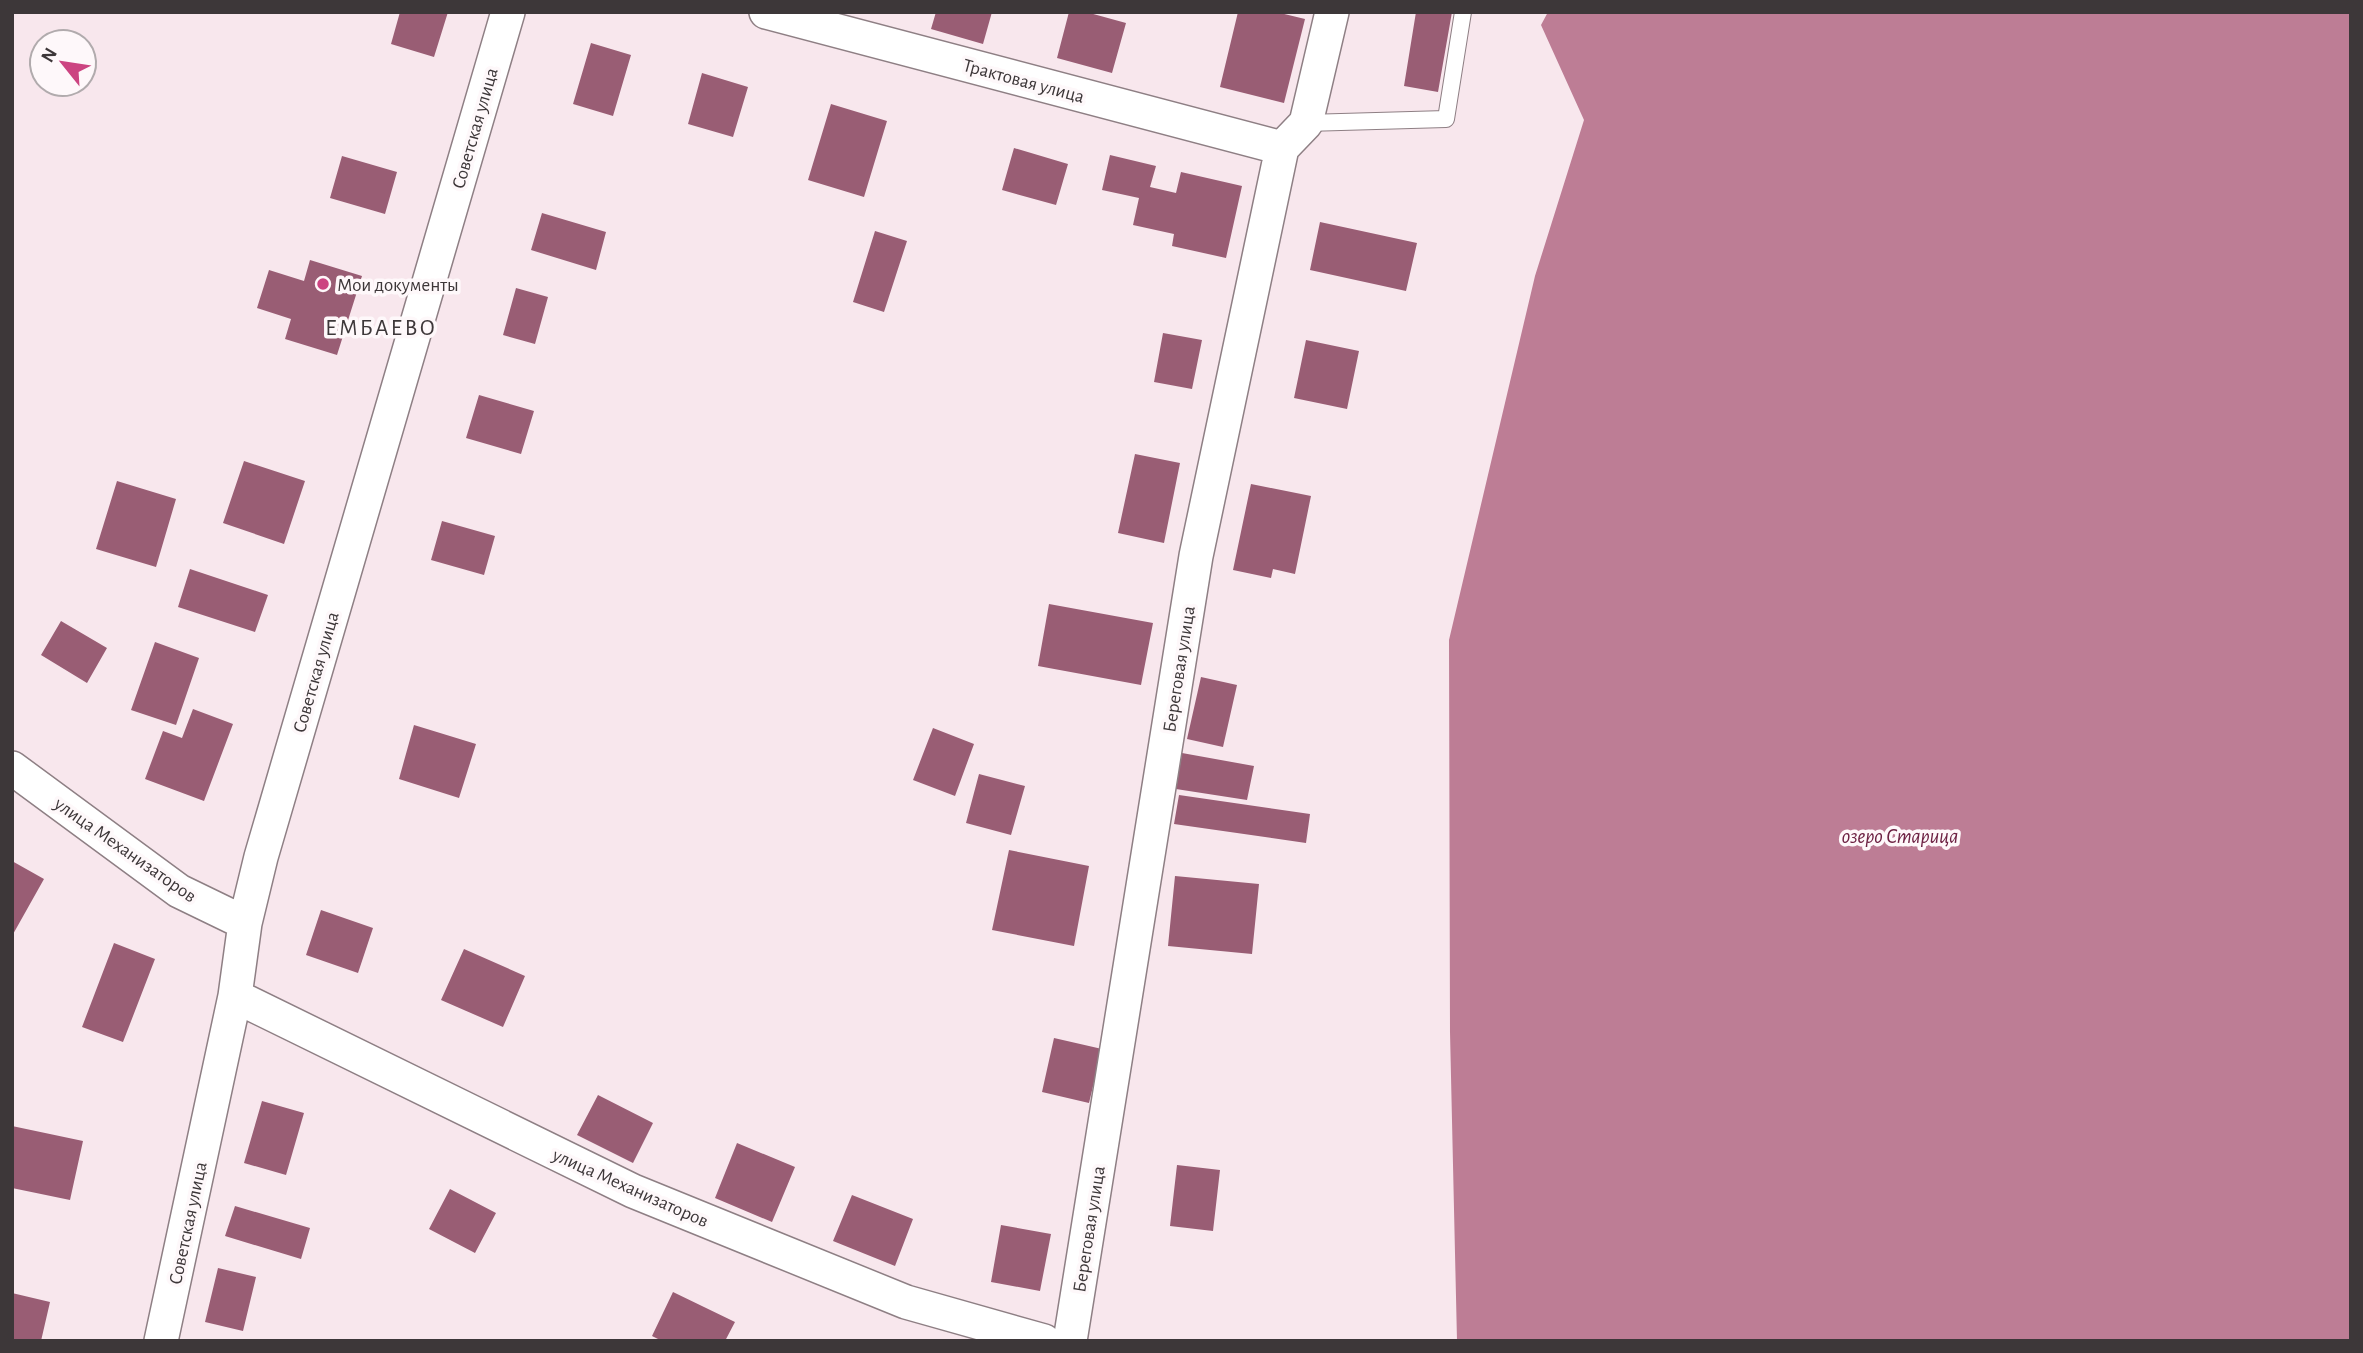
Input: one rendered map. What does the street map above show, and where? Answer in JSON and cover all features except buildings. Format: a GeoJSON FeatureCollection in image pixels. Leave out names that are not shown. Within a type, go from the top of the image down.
{"type":"FeatureCollection","features":[{"type":"Feature","properties":{"kind":"street","name":"Советская улица"},"geometry":{"type":"LineString","coordinates":[[161,1341],[235,996],[244,923],[261,857],[508,12]]}},
{"type":"Feature","properties":{"kind":"street","name":"Трактовая улица"},"geometry":{"type":"LineString","coordinates":[[766,12],[1282,148]]}},
{"type":"Feature","properties":{"kind":"street"},"geometry":{"type":"LineString","coordinates":[[1282,148],[1306,122],[1332,12]]}},
{"type":"Feature","properties":{"kind":"street","name":"Береговая улица"},"geometry":{"type":"LineString","coordinates":[[1070,1341],[1196,556],[1282,148]]}},
{"type":"Feature","properties":{"kind":"street","name":"улица Механизаторов"},"geometry":{"type":"LineString","coordinates":[[12,768],[180,891],[244,923]]}},
{"type":"Feature","properties":{"kind":"street","name":"улица Механизаторов"},"geometry":{"type":"LineString","coordinates":[[235,996],[633,1191],[906,1302],[1044,1341]]}},
{"type":"Feature","properties":{"kind":"lane"},"geometry":{"type":"LineString","coordinates":[[1306,122],[1446,119],[1463,12]]}},
{"type":"Feature","properties":{"kind":"water","name":"озеро Старица"},"geometry":{"type":"Polygon","coordinates":[[[1548,12],[2351,12],[2351,1341],[1457,1341],[1450,1032],[1449,640],[1535,276],[1584,120],[1541,25],[1548,12]]]}},
{"type":"Feature","properties":{"kind":"place","name":"Мои документы"},"geometry":{"type":"Point","coordinates":[323,284]}},
{"type":"Feature","properties":{"kind":"district","name":"ЕМБАЕВО"},"geometry":{"type":"Point","coordinates":[381,327]}}]}
